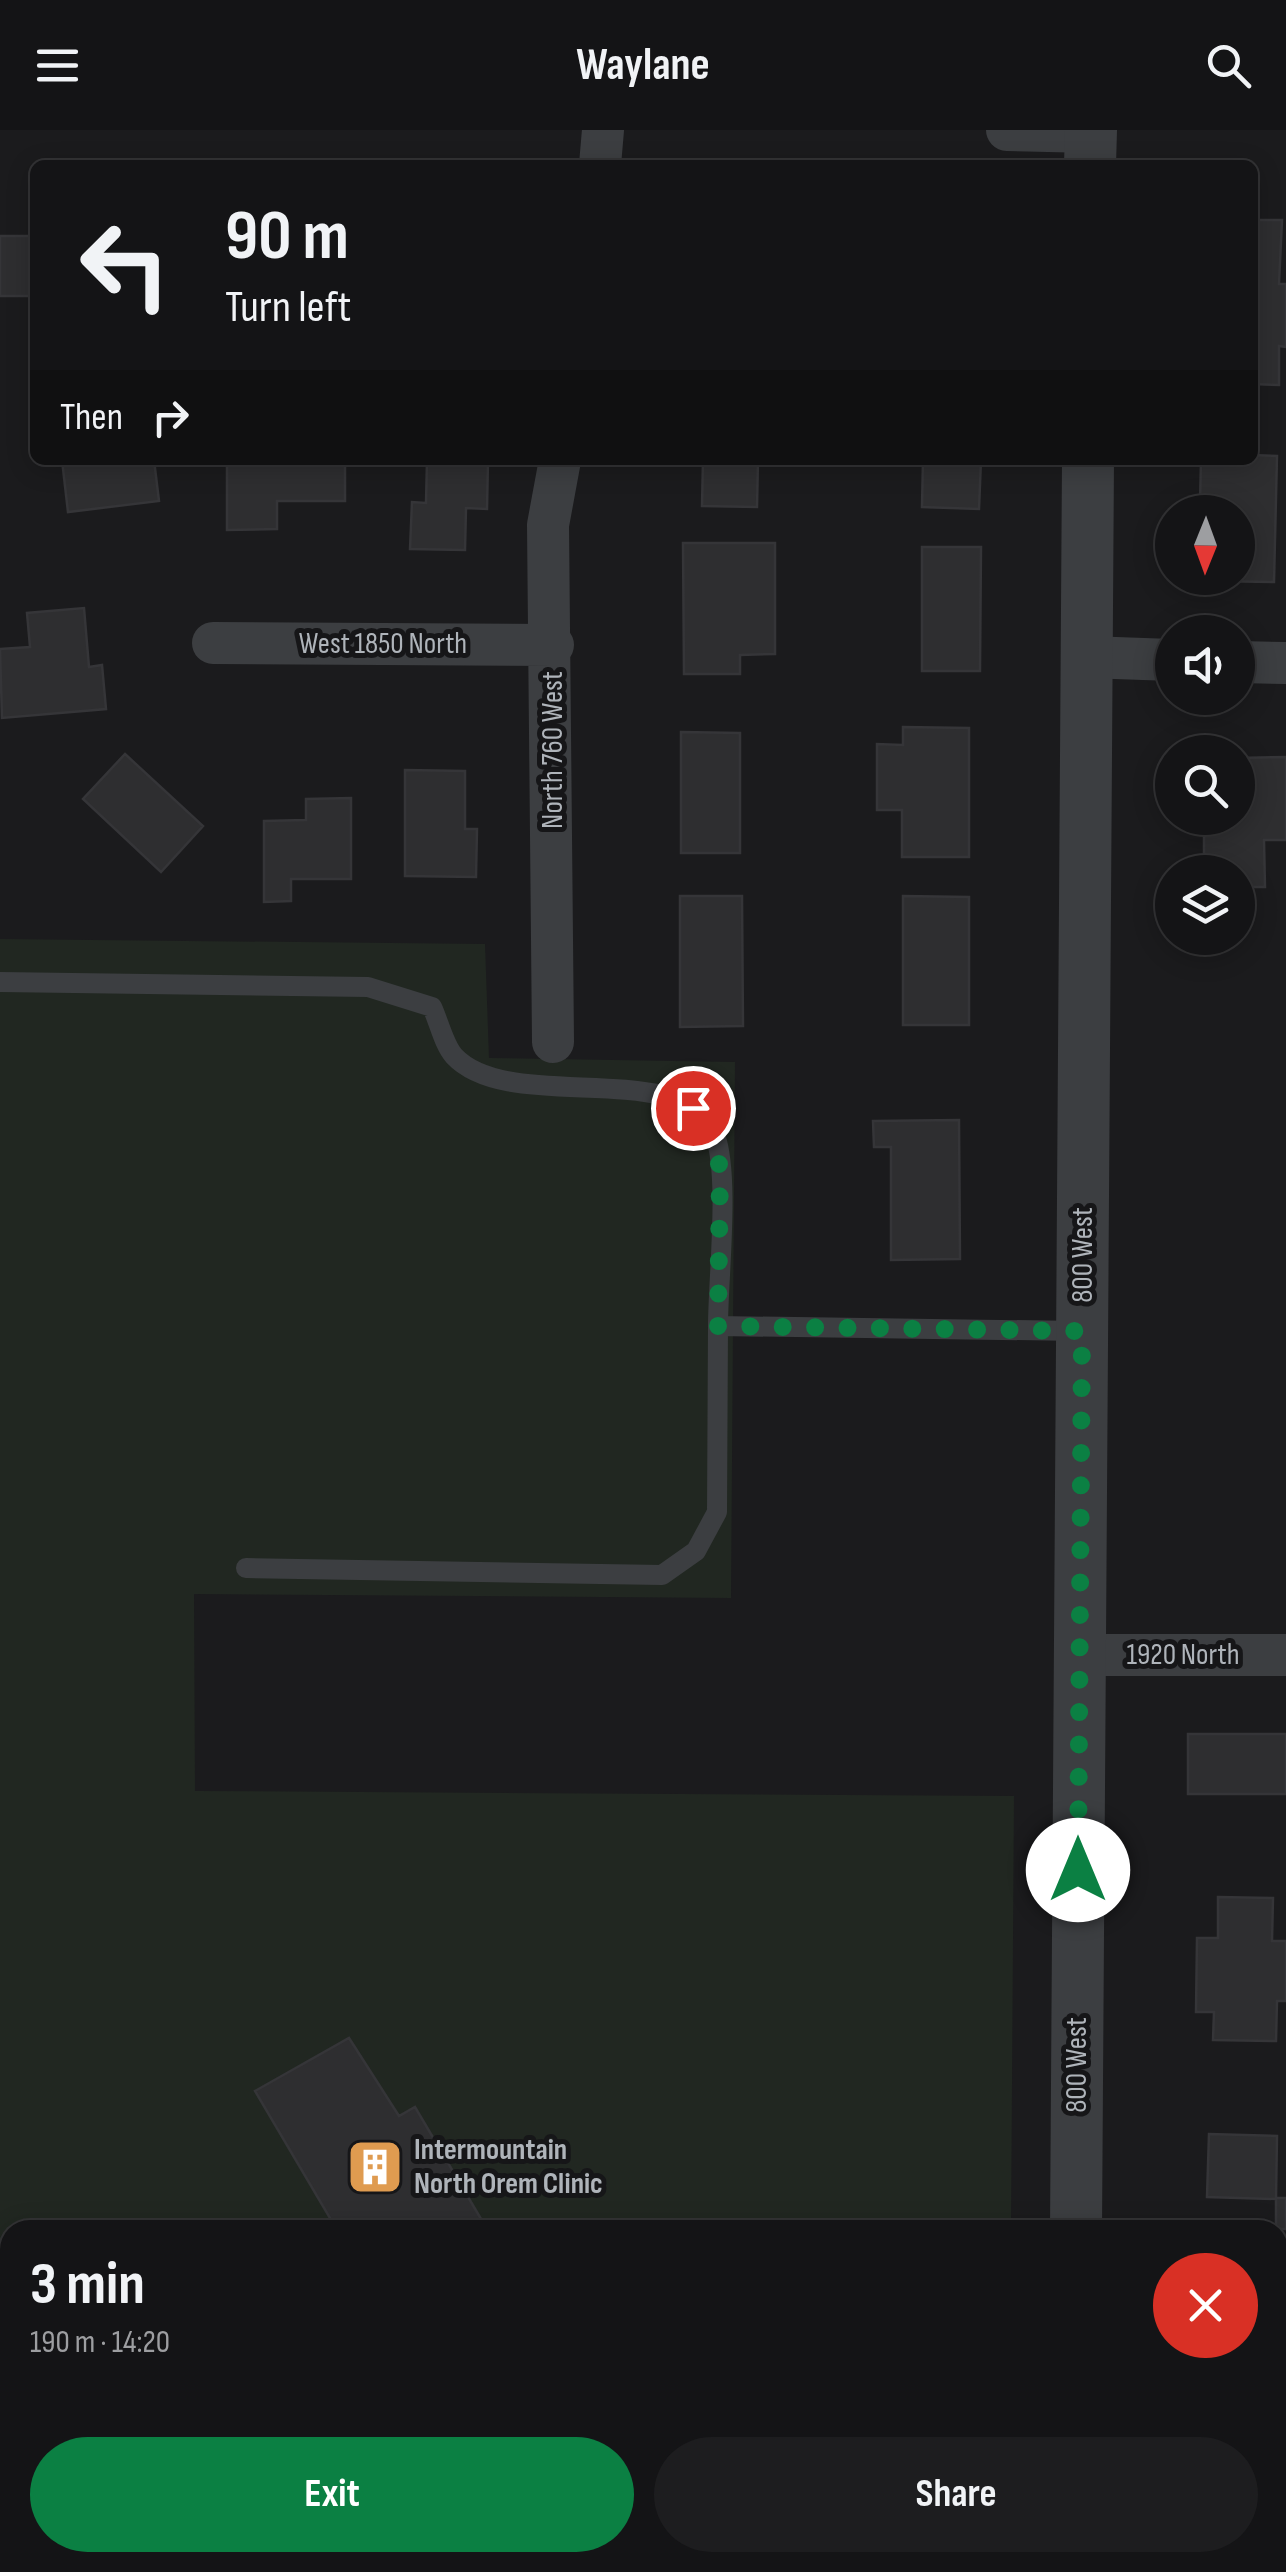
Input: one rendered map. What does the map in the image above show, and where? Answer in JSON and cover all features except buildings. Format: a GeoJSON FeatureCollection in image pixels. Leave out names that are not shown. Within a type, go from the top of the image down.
{"type":"FeatureCollection","features":[{"type":"Feature","properties":{"kind":"street"},"geometry":{"type":"LineString","coordinates":[[600,160],[603,130]]}},
{"type":"Feature","properties":{"kind":"street"},"geometry":{"type":"LineString","coordinates":[[1007,130],[1090,142]]}},
{"type":"Feature","properties":{"kind":"street","name":"North 760 West"},"geometry":{"type":"LineString","coordinates":[[553,1042],[548,525],[559,465]]}},
{"type":"Feature","properties":{"kind":"street","name":"800 West"},"geometry":{"type":"LineString","coordinates":[[1076,2220],[1088,465]]}},
{"type":"Feature","properties":{"kind":"street","name":"West 1850 North"},"geometry":{"type":"LineString","coordinates":[[213,643],[552,646]]}},
{"type":"Feature","properties":{"kind":"street"},"geometry":{"type":"LineString","coordinates":[[1087,658],[1155,660]]}},
{"type":"Feature","properties":{"kind":"street"},"geometry":{"type":"LineString","coordinates":[[1255,662],[1286,663]]}},
{"type":"Feature","properties":{"kind":"street","name":"1920 North"},"geometry":{"type":"LineString","coordinates":[[1080,1655],[1286,1655]]}},
{"type":"Feature","properties":{"kind":"lane"},"geometry":{"type":"LineString","coordinates":[[0,982],[368,987],[432,1008],[452,1055],[482,1076],[546,1086],[652,1092],[693,1108],[715,1132],[720,1172],[717,1512],[696,1551],[662,1575],[246,1568]]}},
{"type":"Feature","properties":{"kind":"lane"},"geometry":{"type":"LineString","coordinates":[[718,1326],[1082,1331]]}},
{"type":"Feature","properties":{"kind":"shaded area"},"geometry":{"type":"Polygon","coordinates":[[[0,939],[485,944],[489,1058],[735,1062],[731,1598],[194,1594],[195,1791],[1014,1796],[1011,2220],[0,2220],[0,939]]]}},
{"type":"Feature","properties":{"kind":"place","name":"Intermountain North Orem Clinic"},"geometry":{"type":"Point","coordinates":[375,2167]}},
{"type":"Feature","properties":{"kind":"route"},"geometry":{"type":"LineString","coordinates":[[693,1108],[715,1132],[720,1172],[718,1326],[1082,1331],[1078,1870]]}}]}
